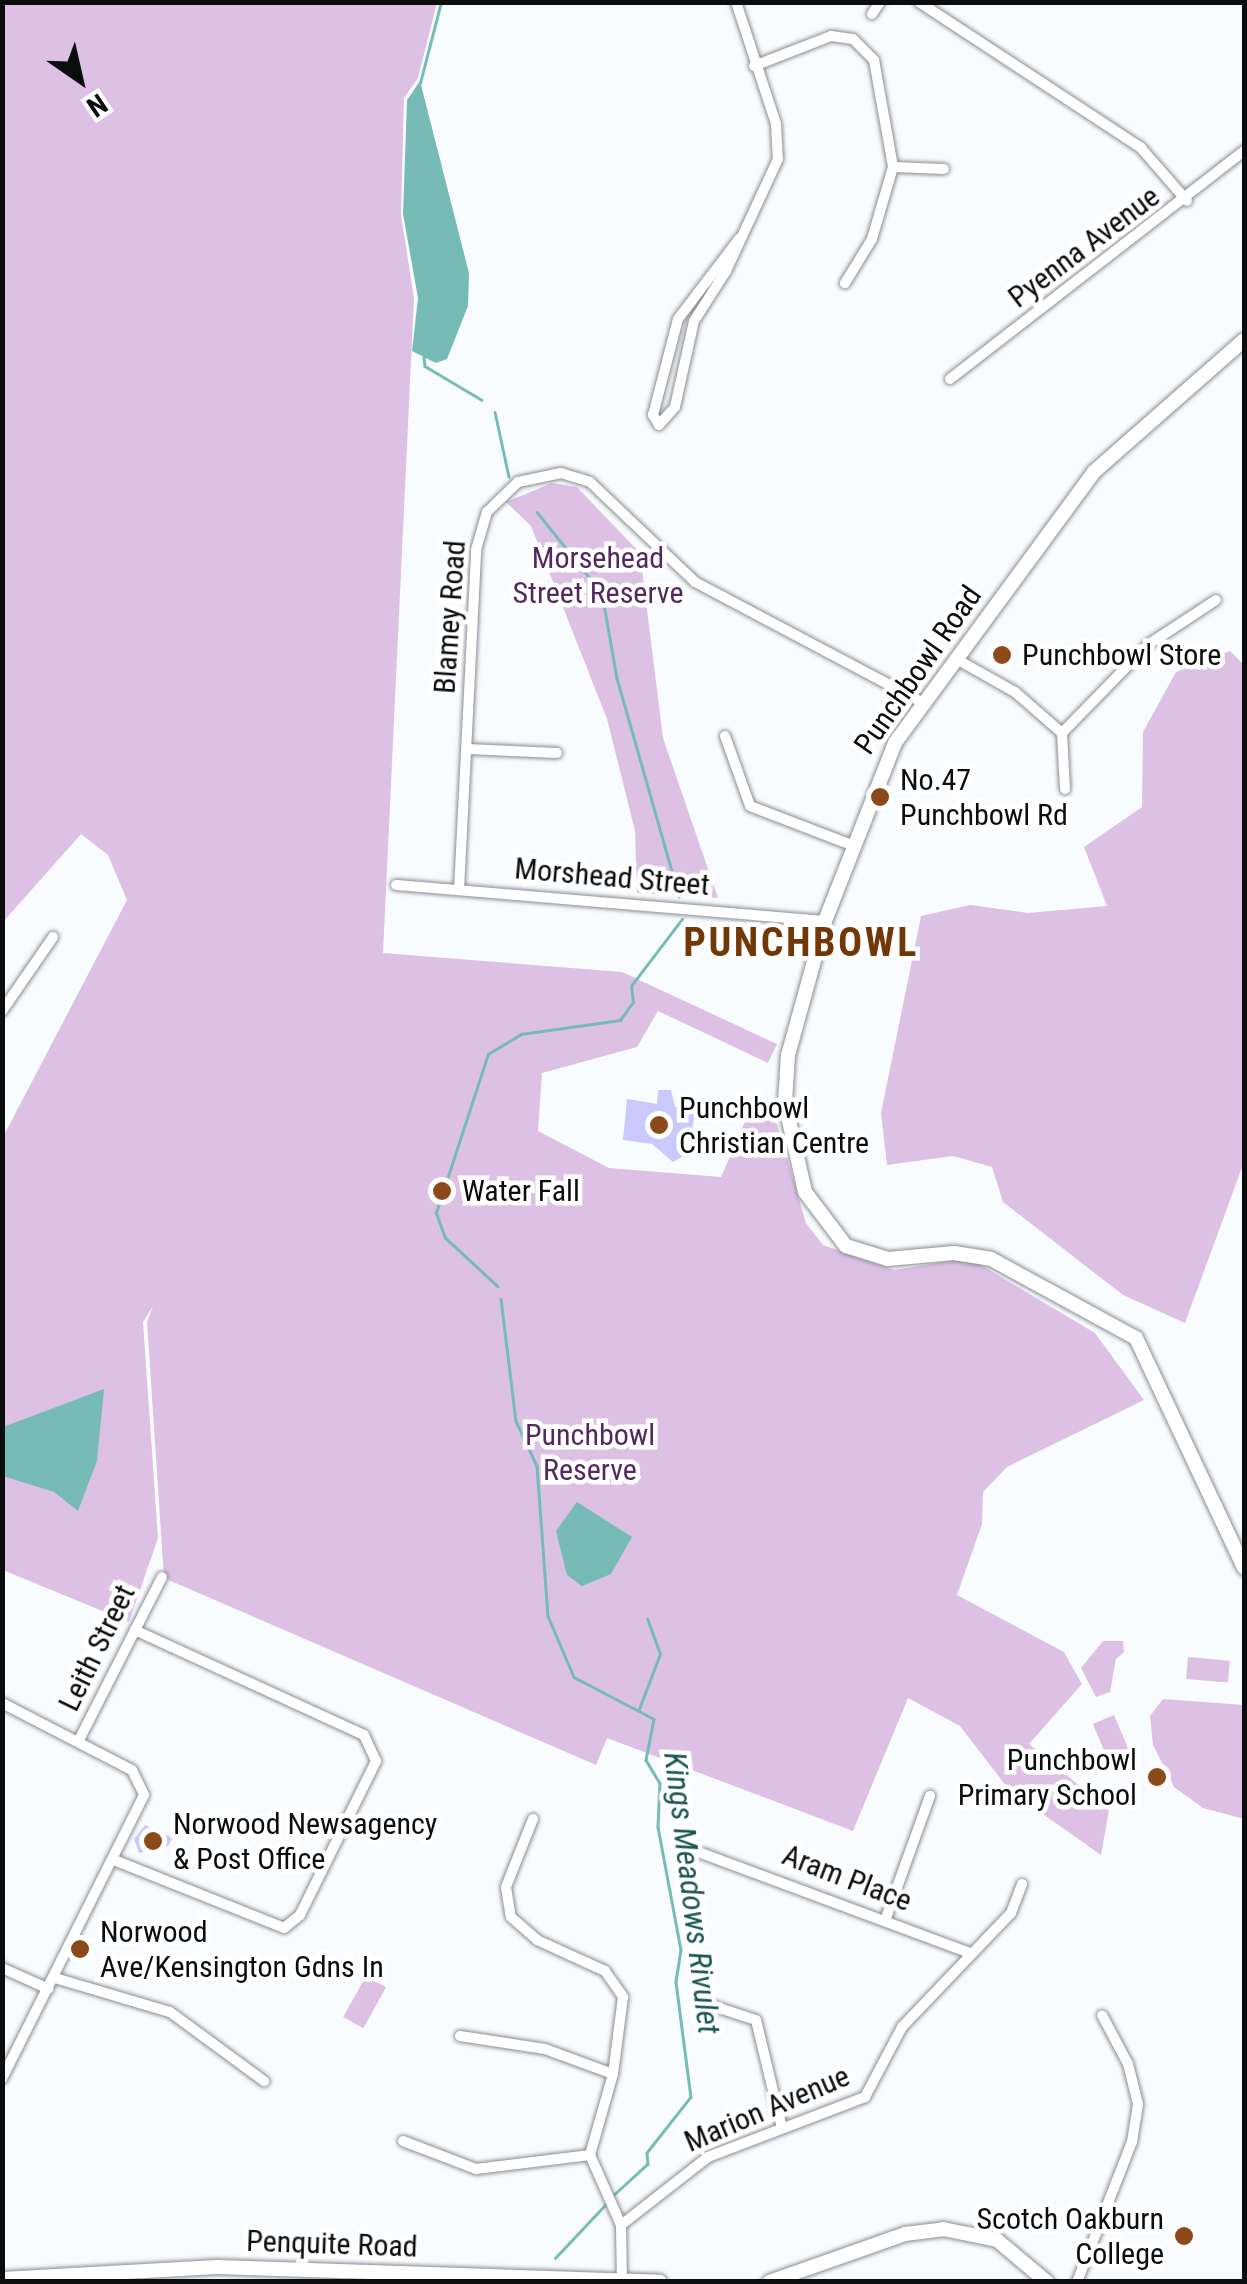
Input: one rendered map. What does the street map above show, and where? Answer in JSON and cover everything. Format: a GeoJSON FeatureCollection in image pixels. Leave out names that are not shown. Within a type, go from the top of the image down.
{"type":"FeatureCollection","features":[{"type":"Feature","properties":{"kind":"street"},"geometry":{"type":"LineString","coordinates":[[736,2],[780,148],[739,239],[694,321],[674,407],[659,425],[653,415],[678,319],[739,239]]}},
{"type":"Feature","properties":{"kind":"street"},"geometry":{"type":"LineString","coordinates":[[872,14],[880,2]]}},
{"type":"Feature","properties":{"kind":"street"},"geometry":{"type":"LineString","coordinates":[[919,2],[1140,148],[1187,202]]}},
{"type":"Feature","properties":{"kind":"street"},"geometry":{"type":"LineString","coordinates":[[754,66],[831,36],[862,44],[883,88],[893,167],[872,239],[845,283]]}},
{"type":"Feature","properties":{"kind":"street","name":"Pyenna Avenue"},"geometry":{"type":"LineString","coordinates":[[950,379],[1187,202],[1244,151]]}},
{"type":"Feature","properties":{"kind":"street"},"geometry":{"type":"LineString","coordinates":[[893,167],[944,170]]}},
{"type":"Feature","properties":{"kind":"street","name":"Punchbowl Road"},"geometry":{"type":"LineString","coordinates":[[1244,340],[1094,472],[883,764],[849,844],[825,921],[792,1036],[784,1102],[792,1155],[819,1220],[846,1246],[876,1258],[990,1259],[1126,1330],[1153,1362],[1244,1568]]}},
{"type":"Feature","properties":{"kind":"street","name":"Blamey Road"},"geometry":{"type":"LineString","coordinates":[[459,890],[480,529],[498,496],[518,482],[560,473],[603,492],[647,544],[694,582],[924,703]]}},
{"type":"Feature","properties":{"kind":"street"},"geometry":{"type":"LineString","coordinates":[[1062,733],[1149,644],[1216,600]]}},
{"type":"Feature","properties":{"kind":"street"},"geometry":{"type":"LineString","coordinates":[[958,660],[1015,692],[1062,733],[1065,789]]}},
{"type":"Feature","properties":{"kind":"street"},"geometry":{"type":"LineString","coordinates":[[725,736],[750,806],[849,844]]}},
{"type":"Feature","properties":{"kind":"street"},"geometry":{"type":"LineString","coordinates":[[467,749],[557,754]]}},
{"type":"Feature","properties":{"kind":"street","name":"Morshead Street"},"geometry":{"type":"LineString","coordinates":[[396,886],[825,921]]}},
{"type":"Feature","properties":{"kind":"street"},"geometry":{"type":"LineString","coordinates":[[2,1011],[53,938]]}},
{"type":"Feature","properties":{"kind":"street"},"geometry":{"type":"LineString","coordinates":[[2,984],[14,994]]}},
{"type":"Feature","properties":{"kind":"street","name":"Leith Street"},"geometry":{"type":"LineString","coordinates":[[78,1742],[162,1577]]}},
{"type":"Feature","properties":{"kind":"street"},"geometry":{"type":"LineString","coordinates":[[114,1860],[284,1928],[300,1915],[376,1761],[364,1735],[135,1630]]}},
{"type":"Feature","properties":{"kind":"street"},"geometry":{"type":"LineString","coordinates":[[2,1703],[132,1770],[143,1785],[114,1860],[2,2078]]}},
{"type":"Feature","properties":{"kind":"street"},"geometry":{"type":"LineString","coordinates":[[886,1918],[930,1796]]}},
{"type":"Feature","properties":{"kind":"street"},"geometry":{"type":"LineString","coordinates":[[533,1819],[510,1876],[507,1907],[527,1934],[605,1971],[620,1986],[613,2074],[590,2155],[602,2194],[621,2224],[622,2280]]}},
{"type":"Feature","properties":{"kind":"street","name":"Aram Place"},"geometry":{"type":"LineString","coordinates":[[701,1853],[886,1918],[972,1954]]}},
{"type":"Feature","properties":{"kind":"street","name":"Marion Avenue"},"geometry":{"type":"LineString","coordinates":[[621,2224],[691,2166],[865,2097],[902,2027],[1011,1913],[1022,1884]]}},
{"type":"Feature","properties":{"kind":"street"},"geometry":{"type":"LineString","coordinates":[[2,1968],[170,2012],[264,2081]]}},
{"type":"Feature","properties":{"kind":"street"},"geometry":{"type":"LineString","coordinates":[[713,2006],[756,2020],[782,2128]]}},
{"type":"Feature","properties":{"kind":"street"},"geometry":{"type":"LineString","coordinates":[[1077,2282],[1132,2142],[1138,2104],[1128,2064],[1102,2015]]}},
{"type":"Feature","properties":{"kind":"street"},"geometry":{"type":"LineString","coordinates":[[460,2036],[545,2049],[613,2074]]}},
{"type":"Feature","properties":{"kind":"street"},"geometry":{"type":"LineString","coordinates":[[403,2141],[476,2169],[590,2155]]}},
{"type":"Feature","properties":{"kind":"street"},"geometry":{"type":"LineString","coordinates":[[769,2282],[904,2234],[942,2229],[997,2240],[1046,2282]]}},
{"type":"Feature","properties":{"kind":"street","name":"Penquite Road"},"geometry":{"type":"LineString","coordinates":[[2,2279],[218,2267],[480,2279],[660,2282]]}},
{"type":"Feature","properties":{"kind":"green space","name":"Punchbowl Reserve"},"geometry":{"type":"Polygon","coordinates":[[[3,3],[437,3],[418,78],[404,98],[401,215],[414,298],[383,953],[622,972],[777,1044],[768,1063],[658,1011],[637,1047],[542,1073],[538,1131],[609,1168],[721,1177],[749,1112],[777,1124],[806,1223],[823,1245],[894,1270],[969,1258],[1095,1333],[1144,1400],[1007,1467],[983,1492],[982,1524],[957,1595],[1064,1652],[1082,1684],[1029,1744],[1109,1810],[1101,1855],[1010,1791],[960,1726],[908,1698],[853,1831],[607,1738],[596,1765],[164,1578],[147,1322],[153,1306],[143,1322],[158,1538],[129,1622],[3,1570],[3,1137],[127,900],[108,855],[81,834],[3,922],[3,3]]]}},
{"type":"Feature","properties":{"kind":"green space","name":"Morsehead Street Reserve"},"geometry":{"type":"Polygon","coordinates":[[[552,483],[577,487],[640,553],[663,738],[718,898],[637,893],[635,831],[607,719],[531,526],[506,502],[552,483]]]}},
{"type":"Feature","properties":{"kind":"green space"},"geometry":{"type":"Polygon","coordinates":[[[1230,651],[1244,665],[1244,1162],[1185,1323],[1123,1295],[1003,1202],[992,1167],[953,1156],[887,1165],[881,1113],[921,916],[970,905],[1028,913],[1107,906],[1084,847],[1142,807],[1143,732],[1176,672],[1230,651]]]}},
{"type":"Feature","properties":{"kind":"green space"},"geometry":{"type":"Polygon","coordinates":[[[1103,1641],[1123,1641],[1124,1652],[1116,1659],[1110,1692],[1096,1697],[1081,1668],[1103,1641]]]}},
{"type":"Feature","properties":{"kind":"green space"},"geometry":{"type":"Polygon","coordinates":[[[1188,1657],[1230,1661],[1228,1683],[1186,1679],[1188,1657]]]}},
{"type":"Feature","properties":{"kind":"green space"},"geometry":{"type":"Polygon","coordinates":[[[1163,1699],[1244,1705],[1244,1819],[1203,1808],[1174,1787],[1153,1745],[1150,1716],[1163,1699]]]}},
{"type":"Feature","properties":{"kind":"green space"},"geometry":{"type":"Polygon","coordinates":[[[1114,1715],[1131,1755],[1110,1764],[1093,1724],[1114,1715]]]}},
{"type":"Feature","properties":{"kind":"green space"},"geometry":{"type":"Polygon","coordinates":[[[366,1976],[386,1987],[363,2028],[343,2017],[366,1976]]]}},
{"type":"Feature","properties":{"kind":"water"},"geometry":{"type":"Polygon","coordinates":[[[420,81],[469,273],[468,306],[447,359],[436,363],[412,351],[418,298],[403,214],[407,100],[420,81]]]}},
{"type":"Feature","properties":{"kind":"water"},"geometry":{"type":"Polygon","coordinates":[[[104,1389],[97,1461],[78,1511],[54,1492],[3,1476],[3,1427],[104,1389]]]}},
{"type":"Feature","properties":{"kind":"water"},"geometry":{"type":"Polygon","coordinates":[[[577,1502],[632,1537],[611,1574],[582,1586],[567,1575],[556,1531],[577,1502]]]}},
{"type":"Feature","properties":{"kind":"building","name":"Punchbowl Christian Centre"},"geometry":{"type":"Polygon","coordinates":[[[658,1090],[671,1090],[675,1107],[695,1110],[689,1153],[673,1162],[652,1144],[623,1140],[627,1099],[657,1104],[658,1090]]]}},
{"type":"Feature","properties":{"kind":"building","name":"Norwood Newsagency & Post Office"},"geometry":{"type":"Polygon","coordinates":[[[145,1825],[173,1838],[168,1846],[139,1853],[134,1839],[145,1825]]]}},
{"type":"Feature","properties":{"kind":"waterway","name":"Kings Meadows Rivulet"},"geometry":{"type":"LineString","coordinates":[[420,83],[441,2]]}},
{"type":"Feature","properties":{"kind":"waterway","name":"Kings Meadows Rivulet"},"geometry":{"type":"LineString","coordinates":[[424,357],[425,366],[482,400]]}},
{"type":"Feature","properties":{"kind":"waterway","name":"Kings Meadows Rivulet"},"geometry":{"type":"LineString","coordinates":[[495,412],[509,477]]}},
{"type":"Feature","properties":{"kind":"waterway","name":"Kings Meadows Rivulet"},"geometry":{"type":"LineString","coordinates":[[537,512],[602,593],[617,678],[679,896]]}},
{"type":"Feature","properties":{"kind":"waterway","name":"Kings Meadows Rivulet"},"geometry":{"type":"LineString","coordinates":[[498,1287],[445,1238],[436,1213],[488,1054],[521,1034],[620,1020],[633,1002],[631,986],[682,919]]}},
{"type":"Feature","properties":{"kind":"waterway","name":"Kings Meadows Rivulet"},"geometry":{"type":"LineString","coordinates":[[501,1299],[516,1421],[537,1466],[548,1616],[574,1677],[654,1719],[646,1760],[660,1783],[658,1827],[681,1950],[676,1982],[691,2097],[647,2153],[648,2164],[612,2197]]}},
{"type":"Feature","properties":{"kind":"waterway"},"geometry":{"type":"LineString","coordinates":[[639,1709],[660,1654],[647,1619]]}},
{"type":"Feature","properties":{"kind":"waterway","name":"Kings Meadows Rivulet"},"geometry":{"type":"LineString","coordinates":[[555,2258],[607,2203]]}},
{"type":"Feature","properties":{"kind":"place","name":"Punchbowl Store"},"geometry":{"type":"Point","coordinates":[1002,655]}},
{"type":"Feature","properties":{"kind":"place","name":"No.47 Punchbowl Rd"},"geometry":{"type":"Point","coordinates":[880,797]}},
{"type":"Feature","properties":{"kind":"place","name":"Punchbowl Christian Centre"},"geometry":{"type":"Point","coordinates":[659,1125]}},
{"type":"Feature","properties":{"kind":"place","name":"Water Fall"},"geometry":{"type":"Point","coordinates":[442,1191]}},
{"type":"Feature","properties":{"kind":"place","name":"Punchbowl Primary School"},"geometry":{"type":"Point","coordinates":[1157,1777]}},
{"type":"Feature","properties":{"kind":"place","name":"Norwood Newsagency & Post Office"},"geometry":{"type":"Point","coordinates":[153,1841]}},
{"type":"Feature","properties":{"kind":"place","name":"Norwood Ave/Kensington Gdns In"},"geometry":{"type":"Point","coordinates":[80,1949]}},
{"type":"Feature","properties":{"kind":"place","name":"Scotch Oakburn College"},"geometry":{"type":"Point","coordinates":[1184,2236]}},
{"type":"Feature","properties":{"kind":"district","name":"PUNCHBOWL"},"geometry":{"type":"Point","coordinates":[801,943]}}]}
